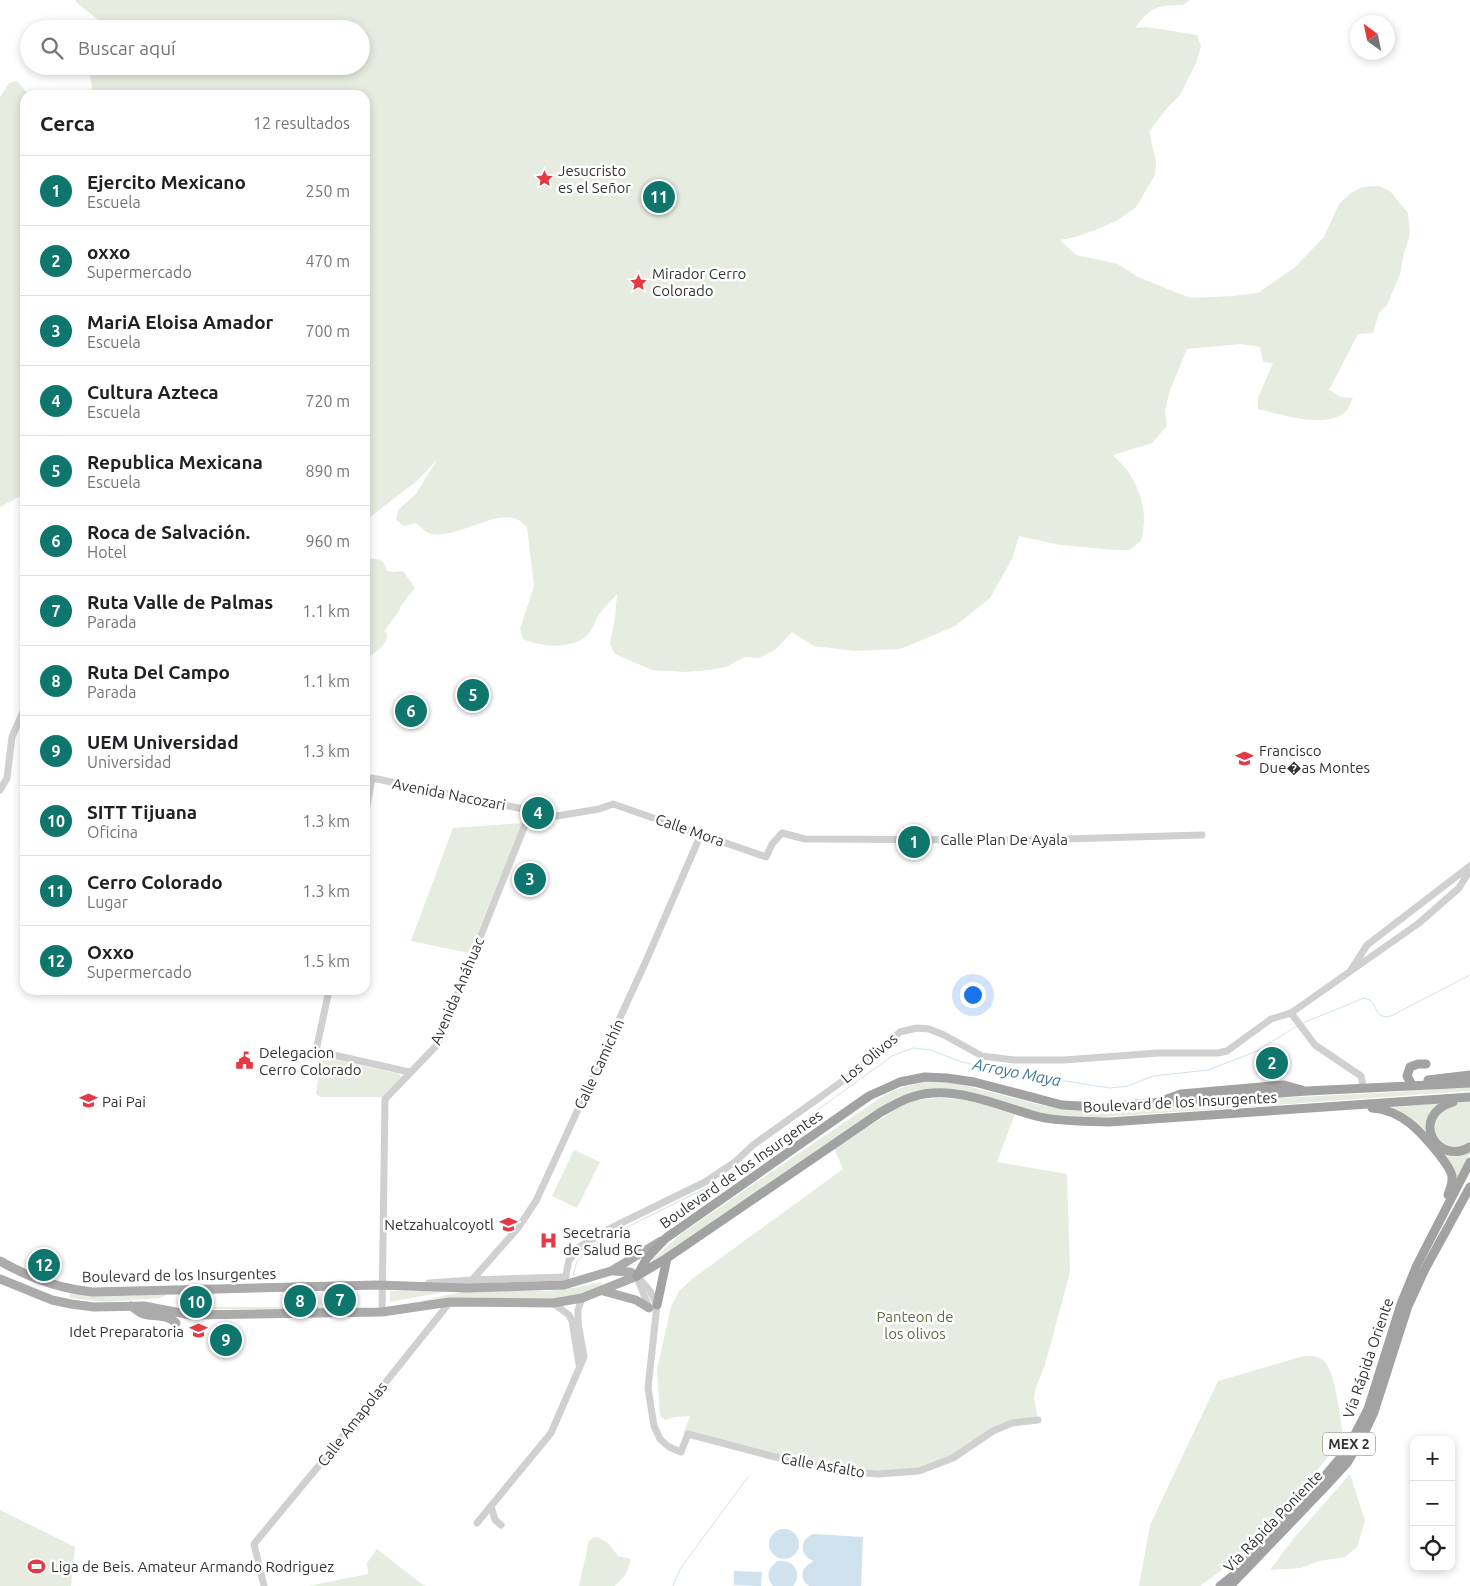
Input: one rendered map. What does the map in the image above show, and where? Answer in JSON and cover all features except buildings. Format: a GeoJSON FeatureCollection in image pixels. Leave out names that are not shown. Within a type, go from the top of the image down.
{"type":"FeatureCollection","features":[{"type":"Feature","properties":{"kind":"highway"},"geometry":{"type":"LineString","coordinates":[[1411,1083],[1407,1076],[1410,1067],[1426,1064]]}},
{"type":"Feature","properties":{"kind":"highway"},"geometry":{"type":"LineString","coordinates":[[1310,1091],[1362,1085],[1411,1083],[1470,1075]]}},
{"type":"Feature","properties":{"kind":"highway","name":"Boulevard de los Insurgentes"},"geometry":{"type":"LineString","coordinates":[[666,1238],[868,1096],[900,1082],[925,1077],[947,1078],[974,1082],[1062,1105],[1098,1107],[1158,1103],[1181,1094],[1284,1085],[1310,1091]]}},
{"type":"Feature","properties":{"kind":"highway"},"geometry":{"type":"LineString","coordinates":[[1310,1091],[1470,1083]]}},
{"type":"Feature","properties":{"kind":"highway","name":"Boulevard de los Insurgentes"},"geometry":{"type":"LineString","coordinates":[[637,1276],[667,1258],[881,1112],[914,1096],[937,1093],[961,1095],[1039,1116],[1073,1121],[1109,1122],[1468,1098]]}},
{"type":"Feature","properties":{"kind":"highway"},"geometry":{"type":"LineString","coordinates":[[1468,1098],[1444,1105],[1438,1109],[1432,1118],[1430,1130],[1434,1141],[1445,1150],[1460,1151],[1470,1147]]}},
{"type":"Feature","properties":{"kind":"highway"},"geometry":{"type":"LineString","coordinates":[[1316,1108],[1382,1109],[1404,1119],[1419,1130],[1447,1165],[1452,1176],[1451,1188],[1436,1225]]}},
{"type":"Feature","properties":{"kind":"highway","name":"Vía Rápida Oriente"},"geometry":{"type":"LineString","coordinates":[[1220,1586],[1235,1574],[1319,1483],[1341,1457],[1355,1434],[1368,1410],[1401,1304],[1436,1225],[1470,1162]]}},
{"type":"Feature","properties":{"kind":"highway"},"geometry":{"type":"LineString","coordinates":[[1446,1231],[1466,1188],[1470,1173]]}},
{"type":"Feature","properties":{"kind":"highway"},"geometry":{"type":"LineString","coordinates":[[1418,1265],[1466,1188]]}},
{"type":"Feature","properties":{"kind":"highway"},"geometry":{"type":"LineString","coordinates":[[1446,1231],[1470,1198]]}},
{"type":"Feature","properties":{"kind":"highway","name":"Vía Rápida Poniente"},"geometry":{"type":"LineString","coordinates":[[1230,1586],[1347,1463],[1362,1438],[1374,1412],[1408,1306],[1425,1269],[1446,1231]]}},
{"type":"Feature","properties":{"kind":"highway"},"geometry":{"type":"LineString","coordinates":[[637,1276],[647,1258],[666,1238]]}},
{"type":"Feature","properties":{"kind":"highway"},"geometry":{"type":"LineString","coordinates":[[653,1307],[667,1258]]}},
{"type":"Feature","properties":{"kind":"main road","name":"Boulevard de los Insurgentes"},"geometry":{"type":"LineString","coordinates":[[0,1261],[12,1268],[55,1285],[93,1292],[382,1285],[466,1288],[565,1281],[602,1275],[612,1271],[666,1238]]}},
{"type":"Feature","properties":{"kind":"main road"},"geometry":{"type":"LineString","coordinates":[[612,1271],[622,1270],[637,1276]]}},
{"type":"Feature","properties":{"kind":"main road"},"geometry":{"type":"LineString","coordinates":[[602,1275],[606,1280],[606,1284],[600,1292],[636,1300],[653,1307]]}},
{"type":"Feature","properties":{"kind":"main road","name":"Boulevard de los Insurgentes"},"geometry":{"type":"LineString","coordinates":[[0,1279],[52,1300],[71,1304],[94,1307],[144,1306],[190,1315],[382,1312],[450,1302],[554,1302],[582,1298],[637,1276]]}},
{"type":"Feature","properties":{"kind":"main road"},"geometry":{"type":"LineString","coordinates":[[131,1306],[142,1313],[173,1319],[176,1323]]}},
{"type":"Feature","properties":{"kind":"street"},"geometry":{"type":"LineString","coordinates":[[0,790],[6,778],[12,736],[20,718]]}},
{"type":"Feature","properties":{"kind":"street","name":"Avenida Nacozari"},"geometry":{"type":"LineString","coordinates":[[370,789],[372,778],[557,816],[599,809],[613,804]]}},
{"type":"Feature","properties":{"kind":"street","name":"Calle Mora"},"geometry":{"type":"LineString","coordinates":[[613,804],[766,857]]}},
{"type":"Feature","properties":{"kind":"street","name":"Avenida Anáhuac"},"geometry":{"type":"LineString","coordinates":[[382,1312],[385,1099],[437,1045],[530,810]]}},
{"type":"Feature","properties":{"kind":"street","name":"Calle Plan De Ayala"},"geometry":{"type":"LineString","coordinates":[[766,857],[772,844],[782,833],[805,840],[1030,840],[1202,835]]}},
{"type":"Feature","properties":{"kind":"street","name":"Calle Camichín"},"geometry":{"type":"LineString","coordinates":[[472,1280],[518,1228],[536,1201],[646,961],[701,834]]}},
{"type":"Feature","properties":{"kind":"street"},"geometry":{"type":"LineString","coordinates":[[1350,972],[1367,945],[1470,868]]}},
{"type":"Feature","properties":{"kind":"street","name":"Los Olivos"},"geometry":{"type":"LineString","coordinates":[[565,1281],[570,1260],[579,1247],[611,1228],[705,1182],[735,1162],[753,1145],[854,1073],[900,1032],[917,1028],[929,1029],[982,1056],[1014,1060],[1064,1060],[1158,1052],[1218,1053],[1227,1051],[1270,1019],[1293,1016],[1416,924],[1459,888],[1470,868]]}},
{"type":"Feature","properties":{"kind":"street"},"geometry":{"type":"LineString","coordinates":[[1409,914],[1414,918],[1416,924]]}},
{"type":"Feature","properties":{"kind":"street"},"geometry":{"type":"LineString","coordinates":[[329,995],[316,1051],[409,1072]]}},
{"type":"Feature","properties":{"kind":"street"},"geometry":{"type":"LineString","coordinates":[[1293,1016],[1315,1045],[1360,1076],[1362,1085]]}},
{"type":"Feature","properties":{"kind":"street"},"geometry":{"type":"LineString","coordinates":[[637,1276],[650,1290],[653,1307]]}},
{"type":"Feature","properties":{"kind":"street"},"geometry":{"type":"LineString","coordinates":[[412,1287],[472,1280],[565,1281]]}},
{"type":"Feature","properties":{"kind":"street"},"geometry":{"type":"LineString","coordinates":[[477,1523],[550,1433],[575,1380],[579,1364],[584,1357],[578,1322],[578,1310],[582,1298]]}},
{"type":"Feature","properties":{"kind":"street","name":"Calle Amapolas"},"geometry":{"type":"LineString","coordinates":[[264,1586],[254,1544],[450,1302]]}},
{"type":"Feature","properties":{"kind":"street"},"geometry":{"type":"LineString","coordinates":[[554,1302],[572,1321],[579,1364]]}},
{"type":"Feature","properties":{"kind":"street","name":"Calle Asfalto"},"geometry":{"type":"LineString","coordinates":[[653,1307],[655,1320],[648,1388],[654,1426],[660,1438],[668,1446],[681,1452],[688,1434],[837,1471],[879,1474],[919,1471],[953,1458],[993,1431],[1012,1423],[1038,1420]]}},
{"type":"Feature","properties":{"kind":"street"},"geometry":{"type":"LineString","coordinates":[[491,1506],[495,1520],[501,1526]]}},
{"type":"Feature","properties":{"kind":"green space"},"geometry":{"type":"Polygon","coordinates":[[[75,0],[1190,0],[1183,5],[1160,7],[1150,11],[1135,28],[1147,27],[1197,35],[1201,46],[1196,63],[1180,95],[1167,108],[1149,132],[1156,161],[1155,175],[1136,207],[1118,220],[1075,237],[1060,240],[1076,255],[1118,264],[1138,277],[1190,298],[1258,293],[1294,268],[1324,237],[1339,204],[1351,193],[1362,187],[1379,186],[1390,191],[1408,213],[1410,234],[1400,274],[1387,305],[1379,313],[1373,333],[1358,334],[1329,390],[1341,397],[1353,398],[1345,413],[1334,418],[1313,420],[1258,409],[1258,398],[1273,363],[1263,362],[1260,347],[1241,344],[1187,349],[1170,390],[1165,410],[1167,426],[1152,443],[1113,455],[1131,476],[1139,492],[1143,508],[1144,524],[1141,541],[1129,550],[1060,545],[1019,536],[1012,559],[990,598],[955,626],[900,649],[854,651],[814,646],[792,632],[775,650],[759,658],[745,657],[726,667],[686,672],[652,670],[615,654],[610,644],[617,594],[604,608],[589,633],[581,640],[556,646],[539,644],[523,639],[520,629],[534,586],[527,527],[518,519],[505,517],[442,534],[432,534],[416,523],[404,526],[396,520],[398,510],[416,494],[437,460],[418,480],[370,517],[370,90],[92,90],[90,75],[370,75],[370,20],[99,20],[75,0]]]}},
{"type":"Feature","properties":{"kind":"green space"},"geometry":{"type":"Polygon","coordinates":[[[17,81],[25,90],[20,90],[20,497],[0,507],[0,97],[9,83],[17,81]]]}},
{"type":"Feature","properties":{"kind":"green space"},"geometry":{"type":"Polygon","coordinates":[[[370,559],[382,561],[387,571],[403,571],[415,588],[384,631],[387,633],[387,638],[370,657],[370,559]]]}},
{"type":"Feature","properties":{"kind":"green space"},"geometry":{"type":"Polygon","coordinates":[[[523,823],[469,953],[411,941],[453,828],[523,823]]]}},
{"type":"Feature","properties":{"kind":"green space"},"geometry":{"type":"Polygon","coordinates":[[[321,1056],[399,1074],[401,1077],[382,1097],[320,1097],[316,1094],[321,1056]]]}},
{"type":"Feature","properties":{"kind":"green space"},"geometry":{"type":"Polygon","coordinates":[[[930,1080],[960,1084],[1062,1109],[1396,1092],[1470,1086],[1470,1091],[1089,1118],[1040,1114],[958,1091],[916,1093],[650,1266],[648,1264],[682,1233],[880,1098],[897,1089],[930,1080]]]}},
{"type":"Feature","properties":{"kind":"green space","name":"Panteon de los olivos"},"geometry":{"type":"Polygon","coordinates":[[[937,1098],[964,1099],[1016,1111],[997,1162],[1067,1174],[1070,1272],[1045,1365],[1036,1387],[1034,1397],[1038,1420],[1012,1423],[977,1443],[919,1471],[837,1471],[683,1434],[690,1416],[665,1420],[660,1416],[657,1370],[671,1307],[679,1291],[692,1279],[843,1169],[834,1148],[909,1101],[937,1098]]]}},
{"type":"Feature","properties":{"kind":"green space"},"geometry":{"type":"Polygon","coordinates":[[[1470,1101],[1470,1144],[1450,1147],[1443,1143],[1435,1130],[1437,1115],[1443,1108],[1451,1104],[1470,1101]]]}},
{"type":"Feature","properties":{"kind":"green space"},"geometry":{"type":"Polygon","coordinates":[[[1440,1103],[1430,1116],[1439,1147],[1470,1149],[1470,1153],[1454,1183],[1422,1129],[1412,1120],[1388,1108],[1440,1103]]]}},
{"type":"Feature","properties":{"kind":"green space"},"geometry":{"type":"Polygon","coordinates":[[[574,1150],[600,1162],[577,1208],[552,1196],[574,1150]]]}},
{"type":"Feature","properties":{"kind":"green space"},"geometry":{"type":"Polygon","coordinates":[[[601,1282],[602,1287],[557,1300],[420,1301],[471,1290],[548,1291],[601,1282]]]}},
{"type":"Feature","properties":{"kind":"green space"},"geometry":{"type":"Polygon","coordinates":[[[390,1291],[449,1291],[390,1302],[390,1291]]]}},
{"type":"Feature","properties":{"kind":"green space"},"geometry":{"type":"Polygon","coordinates":[[[72,1293],[167,1295],[159,1298],[107,1302],[70,1298],[69,1295],[72,1293]]]}},
{"type":"Feature","properties":{"kind":"green space"},"geometry":{"type":"Polygon","coordinates":[[[205,1303],[212,1307],[319,1307],[350,1309],[189,1309],[186,1307],[186,1304],[203,1304],[202,1306],[205,1307],[205,1303]]]}},
{"type":"Feature","properties":{"kind":"green space"},"geometry":{"type":"Polygon","coordinates":[[[1304,1356],[1314,1356],[1323,1360],[1327,1365],[1334,1384],[1343,1436],[1324,1462],[1243,1554],[1215,1575],[1200,1586],[1139,1586],[1150,1525],[1218,1381],[1304,1356]]]}},
{"type":"Feature","properties":{"kind":"green space"},"geometry":{"type":"Polygon","coordinates":[[[1350,1474],[1365,1521],[1357,1547],[1345,1557],[1319,1561],[1301,1568],[1270,1570],[1294,1538],[1350,1474]]]}},
{"type":"Feature","properties":{"kind":"green space","name":"Liga de Beis. Amateur Armando Rodriguez"},"geometry":{"type":"Polygon","coordinates":[[[0,1510],[75,1547],[71,1586],[0,1586],[0,1510]]]}},
{"type":"Feature","properties":{"kind":"green space"},"geometry":{"type":"Polygon","coordinates":[[[597,1537],[607,1542],[618,1556],[631,1559],[626,1574],[615,1586],[579,1586],[589,1541],[597,1537]]]}},
{"type":"Feature","properties":{"kind":"green space"},"geometry":{"type":"Polygon","coordinates":[[[377,1549],[426,1586],[308,1586],[368,1574],[367,1563],[377,1549]]]}},
{"type":"Feature","properties":{"kind":"water"},"geometry":{"type":"Polygon","coordinates":[[[784,1529],[790,1530],[798,1538],[798,1550],[790,1558],[784,1559],[778,1558],[770,1550],[769,1544],[770,1538],[778,1530],[784,1529]]]}},
{"type":"Feature","properties":{"kind":"water"},"geometry":{"type":"Polygon","coordinates":[[[814,1534],[863,1537],[861,1586],[809,1586],[805,1583],[802,1575],[804,1569],[814,1561],[806,1556],[803,1544],[809,1536],[814,1534]]]}},
{"type":"Feature","properties":{"kind":"water"},"geometry":{"type":"Polygon","coordinates":[[[778,1561],[788,1562],[795,1568],[797,1577],[793,1586],[773,1586],[771,1583],[768,1576],[769,1572],[778,1561]]]}},
{"type":"Feature","properties":{"kind":"water"},"geometry":{"type":"Polygon","coordinates":[[[734,1571],[762,1572],[761,1586],[734,1585],[734,1571]]]}},
{"type":"Feature","properties":{"kind":"waterway","name":"Arroyo Maya"},"geometry":{"type":"LineString","coordinates":[[1303,1023],[1364,998],[1373,1003],[1380,1015],[1391,1016],[1470,975]]}},
{"type":"Feature","properties":{"kind":"waterway","name":"Arroyo Maya"},"geometry":{"type":"LineString","coordinates":[[573,1276],[577,1261],[601,1240],[718,1182],[892,1056],[913,1048],[931,1050],[959,1061],[990,1069],[1110,1088],[1128,1086],[1153,1076],[1208,1070],[1257,1051],[1297,1026]]}},
{"type":"Feature","properties":{"kind":"waterway"},"geometry":{"type":"LineString","coordinates":[[673,1586],[680,1569],[748,1477]]}},
{"type":"Feature","properties":{"kind":"place","name":"Jesucristo es el Señor"},"geometry":{"type":"Point","coordinates":[544,179]}},
{"type":"Feature","properties":{"kind":"place","name":"Cerro Colorado"},"geometry":{"type":"Point","coordinates":[659,197]}},
{"type":"Feature","properties":{"kind":"place","name":"Mirador Cerro Colorado"},"geometry":{"type":"Point","coordinates":[638,282]}},
{"type":"Feature","properties":{"kind":"place","name":"Republica Mexicana"},"geometry":{"type":"Point","coordinates":[473,695]}},
{"type":"Feature","properties":{"kind":"place","name":"Roca de Salvación."},"geometry":{"type":"Point","coordinates":[411,711]}},
{"type":"Feature","properties":{"kind":"place","name":"Francisco Due�as Montes"},"geometry":{"type":"Point","coordinates":[1245,759]}},
{"type":"Feature","properties":{"kind":"place","name":"Cultura Azteca"},"geometry":{"type":"Point","coordinates":[538,813]}},
{"type":"Feature","properties":{"kind":"place","name":"Ejercito Mexicano"},"geometry":{"type":"Point","coordinates":[914,842]}},
{"type":"Feature","properties":{"kind":"place","name":"MariA Eloisa Amador"},"geometry":{"type":"Point","coordinates":[530,879]}},
{"type":"Feature","properties":{"kind":"place","name":"Delegacion Cerro Colorado"},"geometry":{"type":"Point","coordinates":[245,1061]}},
{"type":"Feature","properties":{"kind":"place","name":"oxxo"},"geometry":{"type":"Point","coordinates":[1272,1063]}},
{"type":"Feature","properties":{"kind":"place","name":"Pai Pai"},"geometry":{"type":"Point","coordinates":[88,1101]}},
{"type":"Feature","properties":{"kind":"place","name":"Netzahualcoyotl"},"geometry":{"type":"Point","coordinates":[508,1224]}},
{"type":"Feature","properties":{"kind":"place","name":"Secetraria de Salud BC"},"geometry":{"type":"Point","coordinates":[549,1241]}},
{"type":"Feature","properties":{"kind":"place","name":"Oxxo"},"geometry":{"type":"Point","coordinates":[44,1265]}},
{"type":"Feature","properties":{"kind":"place","name":"Ruta Valle de Palmas"},"geometry":{"type":"Point","coordinates":[340,1300]}},
{"type":"Feature","properties":{"kind":"place","name":"Ruta Del Campo"},"geometry":{"type":"Point","coordinates":[300,1301]}},
{"type":"Feature","properties":{"kind":"place","name":"SITT Tijuana"},"geometry":{"type":"Point","coordinates":[196,1302]}},
{"type":"Feature","properties":{"kind":"place","name":"Idet Preparatoria"},"geometry":{"type":"Point","coordinates":[198,1331]}},
{"type":"Feature","properties":{"kind":"place","name":"UEM Universidad"},"geometry":{"type":"Point","coordinates":[226,1340]}},
{"type":"Feature","properties":{"kind":"place","name":"Liga de Beis. Amateur Armando Rodriguez"},"geometry":{"type":"Point","coordinates":[37,1566]}}]}
